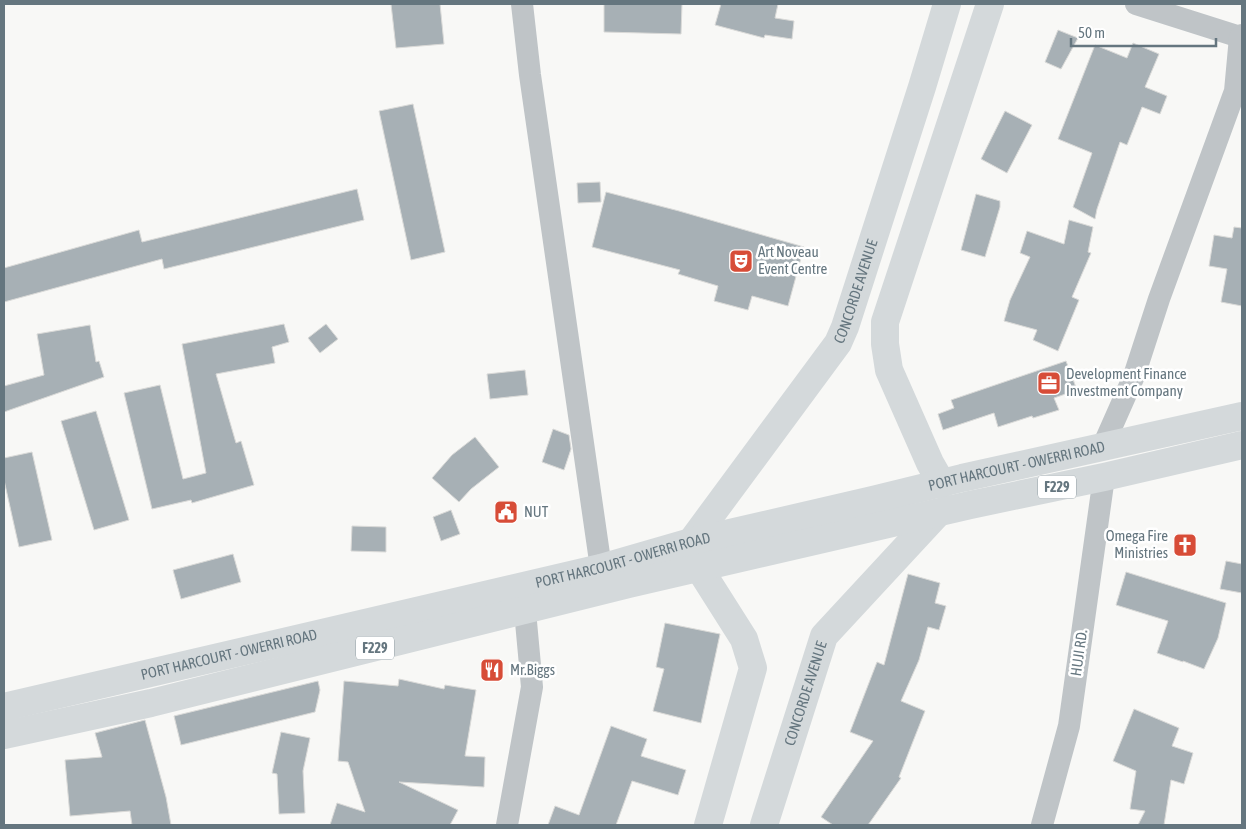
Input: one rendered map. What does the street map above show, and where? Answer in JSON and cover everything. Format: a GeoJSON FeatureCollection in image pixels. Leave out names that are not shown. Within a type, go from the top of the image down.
{"type":"FeatureCollection","features":[{"type":"Feature","properties":{"kind":"main road","name":"CONCORDE AVENUE"},"geometry":{"type":"LineString","coordinates":[[691,542],[842,335],[947,4]]}},
{"type":"Feature","properties":{"kind":"main road"},"geometry":{"type":"LineString","coordinates":[[942,484],[930,464],[889,370],[884,322],[990,4]]}},
{"type":"Feature","properties":{"kind":"main road","name":"PORT HARCOURT - OWERRI ROAD"},"geometry":{"type":"LineString","coordinates":[[4,735],[151,703],[522,599],[602,568],[691,542],[1103,446],[1242,416]]}},
{"type":"Feature","properties":{"kind":"main road","name":"PORT HARCOURT - OWERRI ROAD"},"geometry":{"type":"LineString","coordinates":[[4,707],[522,599],[699,568],[1242,445]]}},
{"type":"Feature","properties":{"kind":"main road"},"geometry":{"type":"LineString","coordinates":[[1103,446],[1104,477]]}},
{"type":"Feature","properties":{"kind":"main road","name":"CONCORDE AVENUE"},"geometry":{"type":"LineString","coordinates":[[764,825],[824,636],[938,513]]}},
{"type":"Feature","properties":{"kind":"main road"},"geometry":{"type":"LineString","coordinates":[[699,568],[744,639],[754,668],[708,825]]}},
{"type":"Feature","properties":{"kind":"street"},"geometry":{"type":"LineString","coordinates":[[522,4],[530,75],[602,568]]}},
{"type":"Feature","properties":{"kind":"street"},"geometry":{"type":"LineString","coordinates":[[1103,446],[1134,376],[1160,299],[1238,92],[1241,36],[1136,4]]}},
{"type":"Feature","properties":{"kind":"street","name":"HUJI RD."},"geometry":{"type":"LineString","coordinates":[[1042,825],[1069,726],[1104,477]]}},
{"type":"Feature","properties":{"kind":"street"},"geometry":{"type":"LineString","coordinates":[[507,825],[532,687],[522,599]]}},
{"type":"Feature","properties":{"kind":"building"},"geometry":{"type":"Polygon","coordinates":[[[391,4],[440,4],[444,44],[396,48],[391,4]]]}},
{"type":"Feature","properties":{"kind":"building"},"geometry":{"type":"Polygon","coordinates":[[[604,4],[682,4],[681,34],[604,32],[604,4]]]}},
{"type":"Feature","properties":{"kind":"building"},"geometry":{"type":"Polygon","coordinates":[[[721,4],[778,4],[775,18],[794,21],[792,39],[765,35],[764,38],[715,25],[721,4]]]}},
{"type":"Feature","properties":{"kind":"building"},"geometry":{"type":"Polygon","coordinates":[[[1058,30],[1078,38],[1061,69],[1045,62],[1058,30]]]}},
{"type":"Feature","properties":{"kind":"building"},"geometry":{"type":"Polygon","coordinates":[[[1133,43],[1159,54],[1145,87],[1167,96],[1160,114],[1142,107],[1127,145],[1120,142],[1095,219],[1073,207],[1092,153],[1058,139],[1095,45],[1127,58],[1133,43]]]}},
{"type":"Feature","properties":{"kind":"building"},"geometry":{"type":"Polygon","coordinates":[[[413,104],[445,252],[411,260],[379,111],[413,104]]]}},
{"type":"Feature","properties":{"kind":"building"},"geometry":{"type":"Polygon","coordinates":[[[1005,111],[1032,125],[1007,173],[981,159],[1005,111]]]}},
{"type":"Feature","properties":{"kind":"building"},"geometry":{"type":"Polygon","coordinates":[[[600,182],[601,202],[578,203],[577,183],[600,182]]]}},
{"type":"Feature","properties":{"kind":"building"},"geometry":{"type":"Polygon","coordinates":[[[357,189],[364,220],[164,269],[162,259],[4,302],[4,268],[139,230],[142,242],[357,189]]]}},
{"type":"Feature","properties":{"kind":"building"},"geometry":{"type":"Polygon","coordinates":[[[606,192],[804,247],[788,306],[752,296],[748,310],[714,301],[718,286],[678,274],[680,270],[592,247],[606,192]]]}},
{"type":"Feature","properties":{"kind":"building"},"geometry":{"type":"Polygon","coordinates":[[[976,194],[1000,201],[1000,207],[985,257],[961,250],[976,194]]]}},
{"type":"Feature","properties":{"kind":"building"},"geometry":{"type":"Polygon","coordinates":[[[1069,220],[1093,227],[1088,252],[1091,253],[1072,297],[1079,300],[1058,351],[1033,340],[1037,330],[1004,321],[1010,300],[1030,257],[1020,253],[1027,231],[1064,244],[1069,220]]]}},
{"type":"Feature","properties":{"kind":"building"},"geometry":{"type":"Polygon","coordinates":[[[1234,227],[1242,228],[1242,306],[1221,302],[1227,269],[1209,266],[1214,235],[1232,238],[1234,227]]]}},
{"type":"Feature","properties":{"kind":"building"},"geometry":{"type":"Polygon","coordinates":[[[284,324],[289,342],[272,347],[275,363],[216,374],[236,443],[241,441],[254,485],[192,503],[191,500],[152,509],[124,393],[160,385],[183,479],[206,473],[182,344],[284,324]]]}},
{"type":"Feature","properties":{"kind":"building"},"geometry":{"type":"Polygon","coordinates":[[[326,324],[338,339],[320,353],[308,338],[326,324]]]}},
{"type":"Feature","properties":{"kind":"building"},"geometry":{"type":"Polygon","coordinates":[[[90,325],[96,362],[99,361],[104,377],[4,412],[4,386],[44,375],[37,334],[90,325]]]}},
{"type":"Feature","properties":{"kind":"building"},"geometry":{"type":"Polygon","coordinates":[[[1066,361],[1077,390],[1054,398],[1059,410],[998,427],[994,413],[943,430],[938,414],[954,408],[951,400],[1066,361]]]}},
{"type":"Feature","properties":{"kind":"building"},"geometry":{"type":"Polygon","coordinates":[[[525,370],[528,395],[490,399],[487,374],[525,370]]]}},
{"type":"Feature","properties":{"kind":"building"},"geometry":{"type":"Polygon","coordinates":[[[96,411],[129,520],[94,530],[61,421],[96,411]]]}},
{"type":"Feature","properties":{"kind":"building"},"geometry":{"type":"Polygon","coordinates":[[[553,429],[569,435],[571,449],[564,470],[542,462],[553,429]]]}},
{"type":"Feature","properties":{"kind":"building"},"geometry":{"type":"Polygon","coordinates":[[[475,437],[499,467],[471,489],[459,502],[432,478],[452,455],[475,437]]]}},
{"type":"Feature","properties":{"kind":"building"},"geometry":{"type":"Polygon","coordinates":[[[32,452],[52,540],[19,547],[4,480],[4,458],[32,452]]]}},
{"type":"Feature","properties":{"kind":"building"},"geometry":{"type":"Polygon","coordinates":[[[451,510],[460,534],[441,541],[433,517],[451,510]]]}},
{"type":"Feature","properties":{"kind":"building"},"geometry":{"type":"Polygon","coordinates":[[[352,526],[386,527],[386,552],[351,551],[352,526]]]}},
{"type":"Feature","properties":{"kind":"building"},"geometry":{"type":"Polygon","coordinates":[[[233,554],[241,582],[181,599],[173,570],[233,554]]]}},
{"type":"Feature","properties":{"kind":"building"},"geometry":{"type":"Polygon","coordinates":[[[1226,561],[1242,564],[1242,593],[1220,589],[1226,561]]]}},
{"type":"Feature","properties":{"kind":"building"},"geometry":{"type":"Polygon","coordinates":[[[1126,572],[1226,603],[1218,638],[1204,669],[1157,653],[1168,621],[1116,605],[1126,572]]]}},
{"type":"Feature","properties":{"kind":"building"},"geometry":{"type":"Polygon","coordinates":[[[908,574],[940,583],[935,603],[946,606],[939,630],[928,627],[919,660],[901,701],[925,711],[899,777],[901,778],[868,825],[833,825],[821,817],[873,741],[850,732],[877,662],[884,665],[908,574]]]}},
{"type":"Feature","properties":{"kind":"building"},"geometry":{"type":"Polygon","coordinates":[[[665,623],[720,634],[701,723],[653,711],[664,669],[656,667],[665,623]]]}},
{"type":"Feature","properties":{"kind":"building"},"geometry":{"type":"Polygon","coordinates":[[[399,679],[444,689],[445,685],[476,690],[465,756],[485,757],[484,787],[399,782],[458,810],[450,825],[330,825],[337,803],[365,812],[348,762],[338,761],[344,681],[398,686],[399,679]]]}},
{"type":"Feature","properties":{"kind":"building"},"geometry":{"type":"Polygon","coordinates":[[[318,681],[320,690],[315,712],[181,745],[174,716],[318,681]]]}},
{"type":"Feature","properties":{"kind":"building"},"geometry":{"type":"Polygon","coordinates":[[[1134,709],[1179,728],[1172,746],[1193,753],[1184,784],[1171,780],[1164,825],[1138,825],[1145,811],[1130,809],[1136,771],[1113,761],[1134,709]]]}},
{"type":"Feature","properties":{"kind":"building"},"geometry":{"type":"Polygon","coordinates":[[[145,720],[166,797],[171,825],[132,825],[130,811],[70,816],[65,760],[102,757],[95,733],[145,720]]]}},
{"type":"Feature","properties":{"kind":"building"},"geometry":{"type":"Polygon","coordinates":[[[611,726],[647,739],[641,756],[686,770],[678,795],[632,781],[616,825],[548,825],[555,806],[579,815],[611,726]]]}},
{"type":"Feature","properties":{"kind":"building"},"geometry":{"type":"Polygon","coordinates":[[[281,732],[310,738],[303,771],[305,813],[279,814],[277,774],[272,773],[281,732]]]}},
{"type":"Feature","properties":{"kind":"place","name":"Art Noveau Event Centre"},"geometry":{"type":"Point","coordinates":[741,261]}},
{"type":"Feature","properties":{"kind":"place","name":"Development Finance Investment Company"},"geometry":{"type":"Point","coordinates":[1049,383]}},
{"type":"Feature","properties":{"kind":"place","name":"NUT"},"geometry":{"type":"Point","coordinates":[506,512]}},
{"type":"Feature","properties":{"kind":"place","name":"Omega Fire Ministries"},"geometry":{"type":"Point","coordinates":[1185,545]}},
{"type":"Feature","properties":{"kind":"place","name":"Mr.Biggs"},"geometry":{"type":"Point","coordinates":[492,670]}}]}
